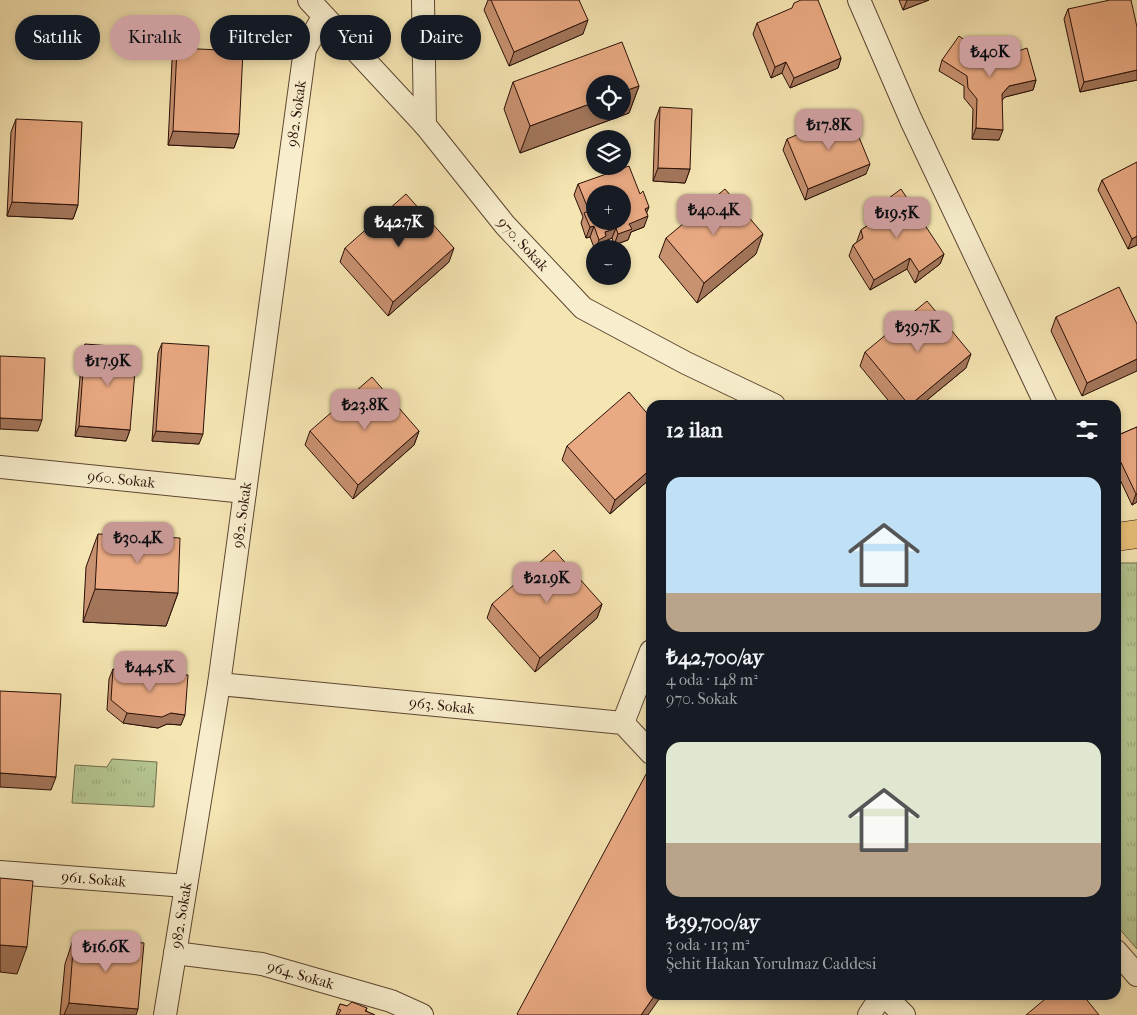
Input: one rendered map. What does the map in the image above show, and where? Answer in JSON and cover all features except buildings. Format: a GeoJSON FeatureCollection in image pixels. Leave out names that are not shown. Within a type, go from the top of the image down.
{"type":"FeatureCollection","features":[{"type":"Feature","properties":{"kind":"main road"},"geometry":{"type":"LineString","coordinates":[[1121,536],[1137,534]]}},
{"type":"Feature","properties":{"kind":"street"},"geometry":{"type":"LineString","coordinates":[[423,0],[425,125]]}},
{"type":"Feature","properties":{"kind":"street"},"geometry":{"type":"LineString","coordinates":[[859,0],[911,120],[1044,400]]}},
{"type":"Feature","properties":{"kind":"street","name":"970. Sokak"},"geometry":{"type":"LineString","coordinates":[[316,8],[425,125],[505,225],[583,308],[751,400]]}},
{"type":"Feature","properties":{"kind":"street","name":"982. Sokak"},"geometry":{"type":"LineString","coordinates":[[165,1015],[219,684],[305,49],[316,8]]}},
{"type":"Feature","properties":{"kind":"street","name":"960. Sokak"},"geometry":{"type":"LineString","coordinates":[[0,467],[245,492]]}},
{"type":"Feature","properties":{"kind":"street"},"geometry":{"type":"LineString","coordinates":[[646,664],[622,724],[646,748]]}},
{"type":"Feature","properties":{"kind":"street","name":"963. Sokak"},"geometry":{"type":"LineString","coordinates":[[219,684],[622,724]]}},
{"type":"Feature","properties":{"kind":"street","name":"961. Sokak"},"geometry":{"type":"LineString","coordinates":[[0,872],[186,886]]}},
{"type":"Feature","properties":{"kind":"street","name":"964. Sokak"},"geometry":{"type":"LineString","coordinates":[[175,953],[262,964],[391,1001],[422,1015]]}},
{"type":"Feature","properties":{"kind":"street"},"geometry":{"type":"LineString","coordinates":[[1121,957],[1137,975]]}},
{"type":"Feature","properties":{"kind":"street"},"geometry":{"type":"LineString","coordinates":[[869,1015],[880,1000]]}},
{"type":"Feature","properties":{"kind":"street"},"geometry":{"type":"LineString","coordinates":[[888,1000],[904,1015]]}},
{"type":"Feature","properties":{"kind":"green space"},"geometry":{"type":"Polygon","coordinates":[[[1121,563],[1137,563],[1137,949],[1121,931],[1121,563]]]}},
{"type":"Feature","properties":{"kind":"green space"},"geometry":{"type":"Polygon","coordinates":[[[112,759],[157,762],[154,807],[72,803],[75,765],[107,767],[112,759]]]}}]}
